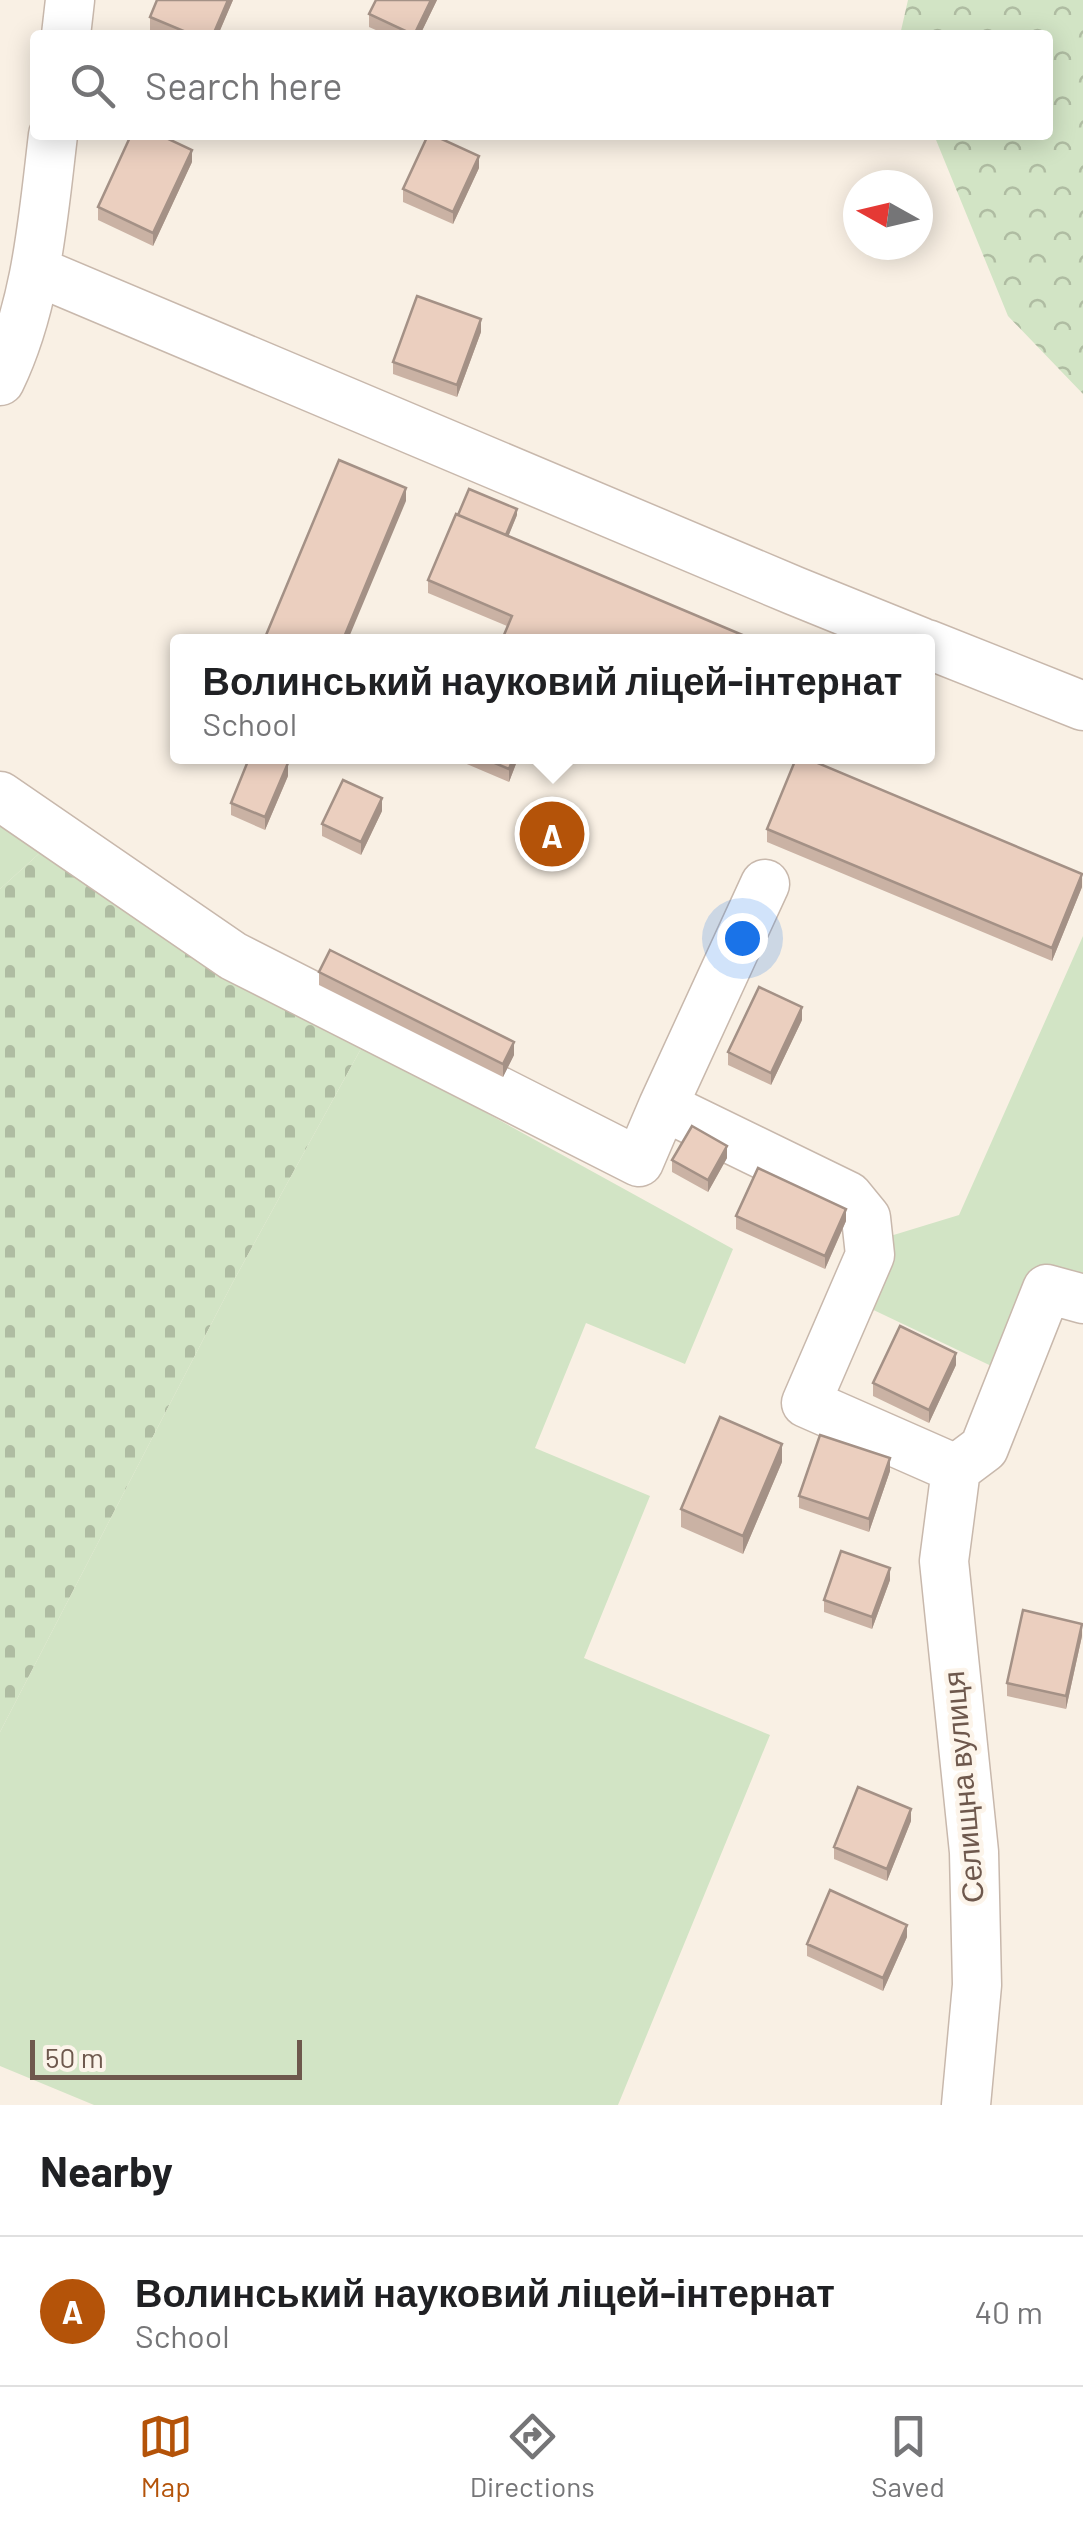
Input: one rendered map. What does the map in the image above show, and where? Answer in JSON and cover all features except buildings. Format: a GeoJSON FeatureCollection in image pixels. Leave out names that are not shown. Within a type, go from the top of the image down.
{"type":"FeatureCollection","features":[{"type":"Feature","properties":{"kind":"street"},"geometry":{"type":"LineString","coordinates":[[67,30],[70,0]]}},
{"type":"Feature","properties":{"kind":"street"},"geometry":{"type":"LineString","coordinates":[[3,369],[36,271],[52,140]]}},
{"type":"Feature","properties":{"kind":"street"},"geometry":{"type":"LineString","coordinates":[[36,271],[901,634]]}},
{"type":"Feature","properties":{"kind":"street"},"geometry":{"type":"LineString","coordinates":[[935,647],[1083,706]]}},
{"type":"Feature","properties":{"kind":"street"},"geometry":{"type":"LineString","coordinates":[[0,796],[233,956],[639,1162],[765,884]]}},
{"type":"Feature","properties":{"kind":"street"},"geometry":{"type":"LineString","coordinates":[[664,1106],[848,1196],[866,1218],[870,1255],[806,1403],[956,1469],[984,1448],[1048,1289],[1083,1300]]}},
{"type":"Feature","properties":{"kind":"street","name":"Селищна вулиця"},"geometry":{"type":"LineString","coordinates":[[956,1469],[944,1561],[974,1852],[976,1985],[966,2105]]}},
{"type":"Feature","properties":{"kind":"green space"},"geometry":{"type":"Polygon","coordinates":[[[908,0],[1083,0],[1083,394],[1008,316],[936,140],[1053,140],[1053,30],[901,30],[908,0]]]}},
{"type":"Feature","properties":{"kind":"green space"},"geometry":{"type":"Polygon","coordinates":[[[0,819],[43,850],[0,889],[0,819]]]}},
{"type":"Feature","properties":{"kind":"green space"},"geometry":{"type":"Polygon","coordinates":[[[43,850],[363,1045],[233,1282],[0,1732],[0,889],[43,850]]]}},
{"type":"Feature","properties":{"kind":"green space"},"geometry":{"type":"Polygon","coordinates":[[[1083,936],[1083,1285],[1004,1372],[863,1305],[887,1237],[959,1215],[1083,936]]]}},
{"type":"Feature","properties":{"kind":"green space"},"geometry":{"type":"Polygon","coordinates":[[[363,1045],[733,1249],[685,1364],[586,1323],[535,1448],[650,1496],[584,1658],[770,1735],[618,2105],[94,2105],[0,2066],[0,1732],[233,1282],[363,1045]]]}},
{"type":"Feature","properties":{"kind":"place","name":"Волинський науковий ліцей-інтернат"},"geometry":{"type":"Point","coordinates":[552,834]}}]}
